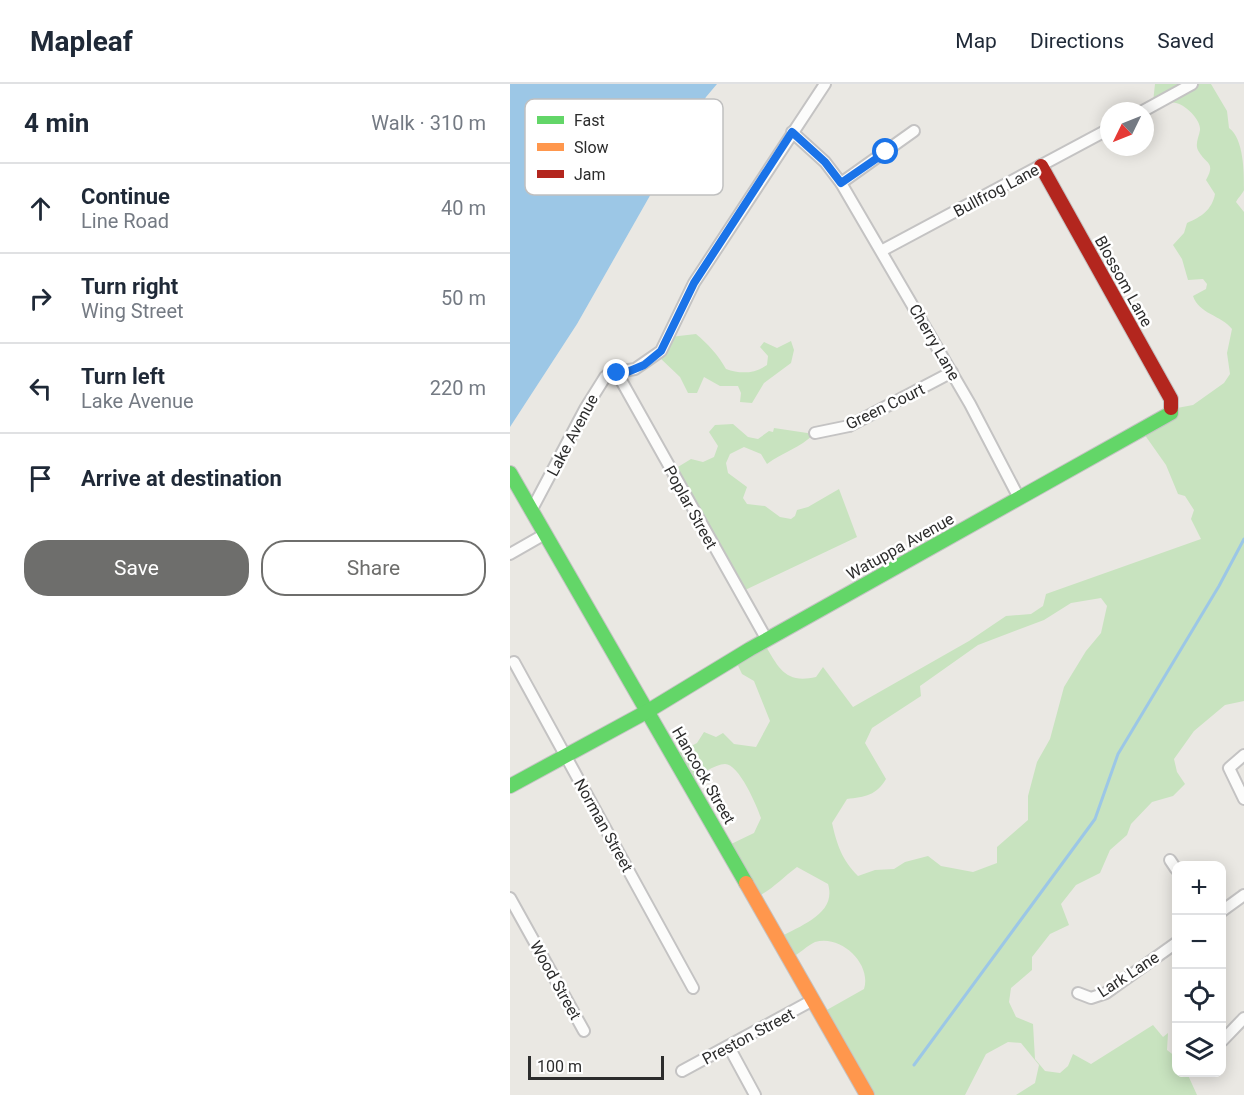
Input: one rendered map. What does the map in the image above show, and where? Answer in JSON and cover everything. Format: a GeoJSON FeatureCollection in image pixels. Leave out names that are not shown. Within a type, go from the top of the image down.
{"type":"FeatureCollection","features":[{"type":"Feature","properties":{"kind":"street","name":"Lake Avenue"},"geometry":{"type":"LineString","coordinates":[[531,511],[595,391],[608,374],[625,373],[644,365],[661,351],[694,283],[825,84]]}},
{"type":"Feature","properties":{"kind":"street"},"geometry":{"type":"LineString","coordinates":[[1154,105],[1192,84]]}},
{"type":"Feature","properties":{"kind":"street"},"geometry":{"type":"LineString","coordinates":[[843,186],[914,131]]}},
{"type":"Feature","properties":{"kind":"street","name":"Cherry Lane"},"geometry":{"type":"LineString","coordinates":[[792,132],[825,162],[843,186],[883,250],[952,372],[1019,498]]}},
{"type":"Feature","properties":{"kind":"street","name":"Bullfrog Lane"},"geometry":{"type":"LineString","coordinates":[[883,250],[1100,134]]}},
{"type":"Feature","properties":{"kind":"street","name":"Blossom Lane"},"geometry":{"type":"LineString","coordinates":[[1041,166],[1171,399],[1171,413]]}},
{"type":"Feature","properties":{"kind":"street","name":"Green Court"},"geometry":{"type":"LineString","coordinates":[[816,433],[849,426],[952,372]]}},
{"type":"Feature","properties":{"kind":"street","name":"Poplar Street"},"geometry":{"type":"LineString","coordinates":[[617,373],[767,640]]}},
{"type":"Feature","properties":{"kind":"street","name":"Watuppa Avenue"},"geometry":{"type":"LineString","coordinates":[[510,786],[648,711],[767,640],[1171,413]]}},
{"type":"Feature","properties":{"kind":"street","name":"Hancock Street"},"geometry":{"type":"LineString","coordinates":[[510,473],[867,1095]]}},
{"type":"Feature","properties":{"kind":"street"},"geometry":{"type":"LineString","coordinates":[[510,554],[545,534]]}},
{"type":"Feature","properties":{"kind":"street","name":"Norman Street"},"geometry":{"type":"LineString","coordinates":[[514,662],[693,988]]}},
{"type":"Feature","properties":{"kind":"street"},"geometry":{"type":"LineString","coordinates":[[1244,755],[1229,768],[1244,799]]}},
{"type":"Feature","properties":{"kind":"street"},"geometry":{"type":"LineString","coordinates":[[1226,908],[1243,897]]}},
{"type":"Feature","properties":{"kind":"street","name":"Wood Street"},"geometry":{"type":"LineString","coordinates":[[510,898],[584,1030]]}},
{"type":"Feature","properties":{"kind":"street","name":"Lark Lane"},"geometry":{"type":"LineString","coordinates":[[1078,993],[1091,998],[1106,993],[1172,945]]}},
{"type":"Feature","properties":{"kind":"street","name":"Preston Street"},"geometry":{"type":"LineString","coordinates":[[682,1071],[813,1000]]}},
{"type":"Feature","properties":{"kind":"street"},"geometry":{"type":"LineString","coordinates":[[1226,1036],[1244,1018]]}},
{"type":"Feature","properties":{"kind":"street"},"geometry":{"type":"LineString","coordinates":[[729,1047],[755,1095]]}},
{"type":"Feature","properties":{"kind":"green space"},"geometry":{"type":"Polygon","coordinates":[[[1155,84],[1211,84],[1227,111],[1229,128],[1238,140],[1242,156],[1244,190],[1236,202],[1244,212],[1244,701],[1225,705],[1194,731],[1174,759],[1177,772],[1185,784],[1173,796],[1152,802],[1131,824],[1127,835],[1110,850],[1100,873],[1076,885],[1061,904],[1069,925],[1050,934],[1032,957],[1032,970],[1011,988],[1009,1002],[1016,1017],[1033,1024],[1035,1059],[1045,1071],[1060,1073],[1068,1066],[1073,1054],[1091,1064],[1153,1025],[1163,1037],[1168,1033],[1167,1050],[1172,1054],[1172,1077],[1189,1077],[1197,1095],[1016,1095],[1035,1083],[1039,1065],[1021,1043],[1008,1042],[986,1054],[965,1095],[868,1095],[825,1011],[864,989],[865,979],[859,961],[844,947],[835,942],[825,941],[815,942],[791,958],[780,937],[807,923],[823,910],[829,894],[828,884],[797,867],[757,897],[729,845],[754,833],[761,818],[747,786],[736,771],[725,764],[690,780],[676,754],[697,743],[704,732],[716,737],[723,733],[734,744],[756,747],[770,721],[754,681],[742,674],[734,657],[765,645],[779,667],[790,676],[805,679],[816,677],[823,667],[853,707],[969,641],[1006,616],[1031,614],[1043,606],[1046,594],[1201,539],[1191,519],[1194,510],[1185,496],[1178,494],[1166,465],[1142,431],[1177,408],[1193,405],[1224,383],[1230,374],[1227,353],[1232,329],[1222,320],[1205,311],[1196,302],[1193,296],[1206,289],[1207,284],[1203,279],[1188,280],[1182,259],[1173,245],[1184,233],[1187,223],[1209,209],[1214,200],[1215,194],[1206,180],[1210,166],[1197,147],[1200,126],[1192,114],[1180,104],[1154,102],[1155,84]],[[1101,598],[1071,603],[1044,620],[978,645],[920,686],[921,696],[872,728],[865,743],[886,779],[879,789],[870,794],[847,799],[832,823],[841,852],[858,876],[875,870],[894,869],[905,862],[928,856],[941,866],[973,872],[997,863],[997,847],[1028,820],[1028,796],[1037,762],[1050,739],[1064,687],[1086,651],[1101,633],[1107,606],[1101,598]]]}},
{"type":"Feature","properties":{"kind":"green space"},"geometry":{"type":"Polygon","coordinates":[[[696,334],[720,359],[726,369],[731,371],[752,372],[767,365],[768,356],[760,347],[764,342],[777,348],[791,341],[794,350],[791,363],[764,383],[752,403],[740,402],[741,393],[738,386],[720,386],[704,377],[697,393],[688,393],[680,377],[659,357],[670,337],[696,334]]]}},
{"type":"Feature","properties":{"kind":"green space"},"geometry":{"type":"Polygon","coordinates":[[[733,424],[748,437],[758,439],[769,431],[773,432],[774,428],[814,434],[767,464],[761,454],[744,447],[730,454],[726,463],[728,473],[747,487],[743,498],[747,504],[765,506],[780,517],[791,519],[797,510],[808,507],[839,489],[857,537],[741,592],[673,470],[691,459],[703,462],[714,457],[718,446],[709,432],[715,425],[733,424]]]}},
{"type":"Feature","properties":{"kind":"water"},"geometry":{"type":"Polygon","coordinates":[[[510,84],[717,84],[705,99],[525,99],[525,195],[650,195],[577,324],[510,427],[510,84]]]}},
{"type":"Feature","properties":{"kind":"waterway"},"geometry":{"type":"LineString","coordinates":[[914,1065],[1095,819],[1118,754],[1219,586],[1244,539]]}},
{"type":"Feature","properties":{"kind":"traffic: fast"},"geometry":{"type":"LineString","coordinates":[[510,786],[648,711],[750,649],[1171,413],[1171,408]]}},
{"type":"Feature","properties":{"kind":"traffic: fast"},"geometry":{"type":"LineString","coordinates":[[510,473],[746,883]]}},
{"type":"Feature","properties":{"kind":"traffic: slow"},"geometry":{"type":"LineString","coordinates":[[746,883],[867,1095]]}},
{"type":"Feature","properties":{"kind":"traffic: jam"},"geometry":{"type":"LineString","coordinates":[[1041,166],[1171,399],[1171,408]]}},
{"type":"Feature","properties":{"kind":"route"},"geometry":{"type":"LineString","coordinates":[[617,373],[625,373],[644,365],[661,351],[694,283],[792,132],[825,162],[841,183],[886,152]]}}]}
